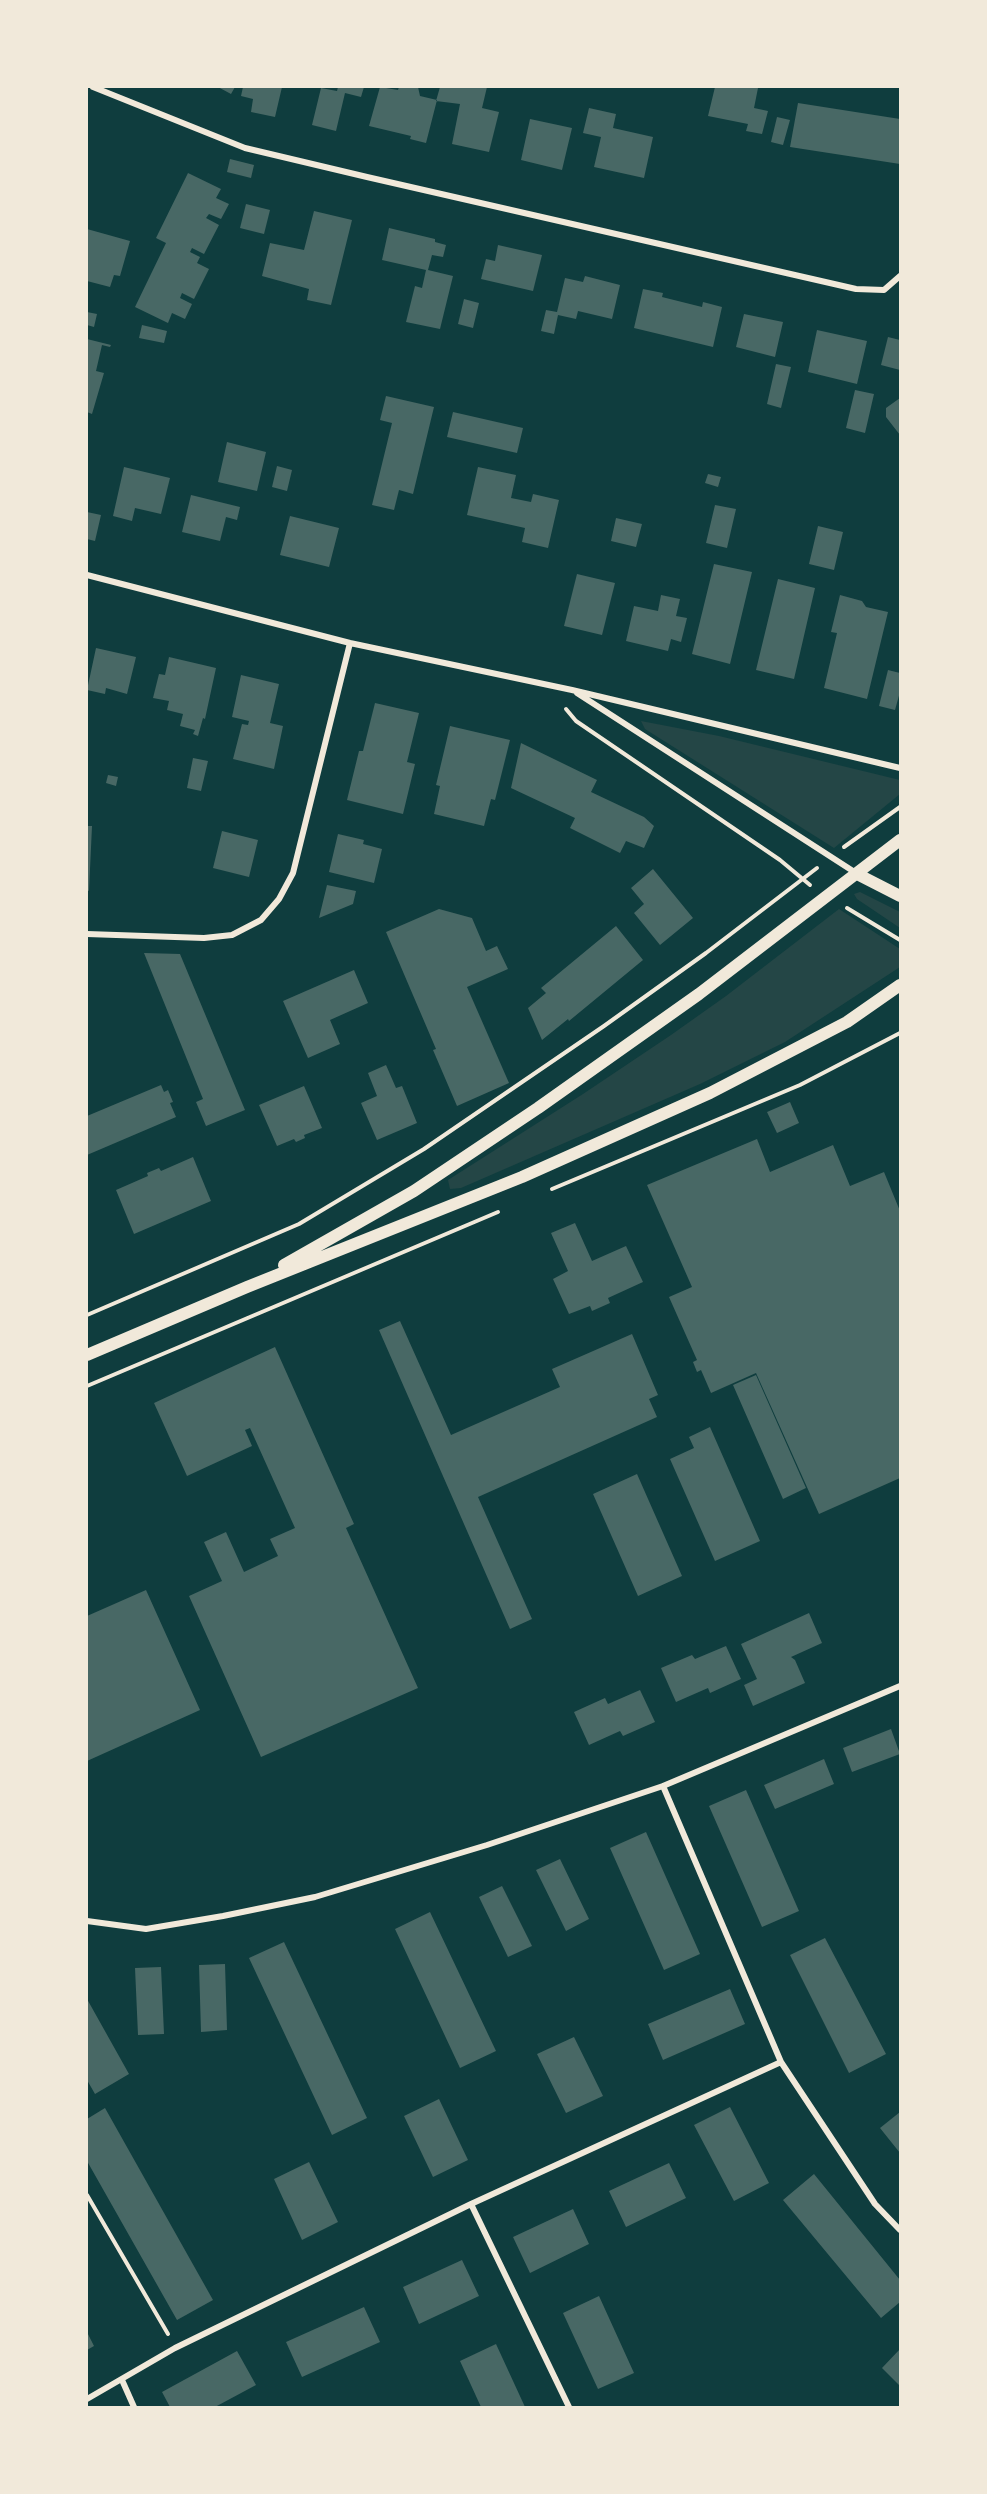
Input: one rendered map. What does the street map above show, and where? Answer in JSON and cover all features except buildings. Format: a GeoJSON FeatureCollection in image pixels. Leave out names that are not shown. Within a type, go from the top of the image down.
{"type":"FeatureCollection","features":[{"type":"Feature","properties":{"kind":"main road"},"geometry":{"type":"LineString","coordinates":[[247,1287],[414,1191],[538,1108],[699,994],[900,840]]}},
{"type":"Feature","properties":{"kind":"main road"},"geometry":{"type":"LineString","coordinates":[[857,874],[900,896]]}},
{"type":"Feature","properties":{"kind":"main road"},"geometry":{"type":"LineString","coordinates":[[87,1355],[247,1287],[522,1177],[710,1093],[847,1022],[900,985]]}},
{"type":"Feature","properties":{"kind":"street"},"geometry":{"type":"LineString","coordinates":[[93,87],[245,148],[356,174],[856,289],[884,290],[900,276]]}},
{"type":"Feature","properties":{"kind":"street"},"geometry":{"type":"LineString","coordinates":[[87,575],[350,643],[572,690],[900,768]]}},
{"type":"Feature","properties":{"kind":"street"},"geometry":{"type":"LineString","coordinates":[[87,934],[204,938],[232,935],[261,920],[279,899],[293,873],[350,643]]}},
{"type":"Feature","properties":{"kind":"street"},"geometry":{"type":"LineString","coordinates":[[572,690],[857,874]]}},
{"type":"Feature","properties":{"kind":"street"},"geometry":{"type":"LineString","coordinates":[[87,1921],[146,1929],[315,1897],[487,1845],[663,1786],[900,1686]]}},
{"type":"Feature","properties":{"kind":"street"},"geometry":{"type":"LineString","coordinates":[[663,1786],[781,2062],[875,2204],[900,2230]]}},
{"type":"Feature","properties":{"kind":"street"},"geometry":{"type":"LineString","coordinates":[[87,2399],[176,2348],[471,2204],[781,2062]]}},
{"type":"Feature","properties":{"kind":"street"},"geometry":{"type":"LineString","coordinates":[[471,2204],[569,2407]]}},
{"type":"Feature","properties":{"kind":"street"},"geometry":{"type":"LineString","coordinates":[[122,2380],[134,2407]]}},
{"type":"Feature","properties":{"kind":"path"},"geometry":{"type":"LineString","coordinates":[[544,684],[576,721],[780,860],[803,880],[900,940]]}},
{"type":"Feature","properties":{"kind":"path"},"geometry":{"type":"LineString","coordinates":[[87,1315],[299,1224],[424,1149],[622,1013],[900,807]]}},
{"type":"Feature","properties":{"kind":"path"},"geometry":{"type":"LineString","coordinates":[[87,2195],[176,2348]]}},
{"type":"Feature","properties":{"kind":"shaded area"},"geometry":{"type":"Polygon","coordinates":[[[641,721],[719,736],[900,780],[900,794],[834,848],[645,729],[641,721]]]}},
{"type":"Feature","properties":{"kind":"shaded area"},"geometry":{"type":"Polygon","coordinates":[[[860,892],[900,912],[900,928],[857,899],[854,894],[860,892]]]}},
{"type":"Feature","properties":{"kind":"shaded area"},"geometry":{"type":"Polygon","coordinates":[[[839,909],[900,949],[900,967],[785,1042],[700,1084],[461,1188],[450,1189],[448,1180],[671,1035],[726,996],[839,909]]]}}]}
